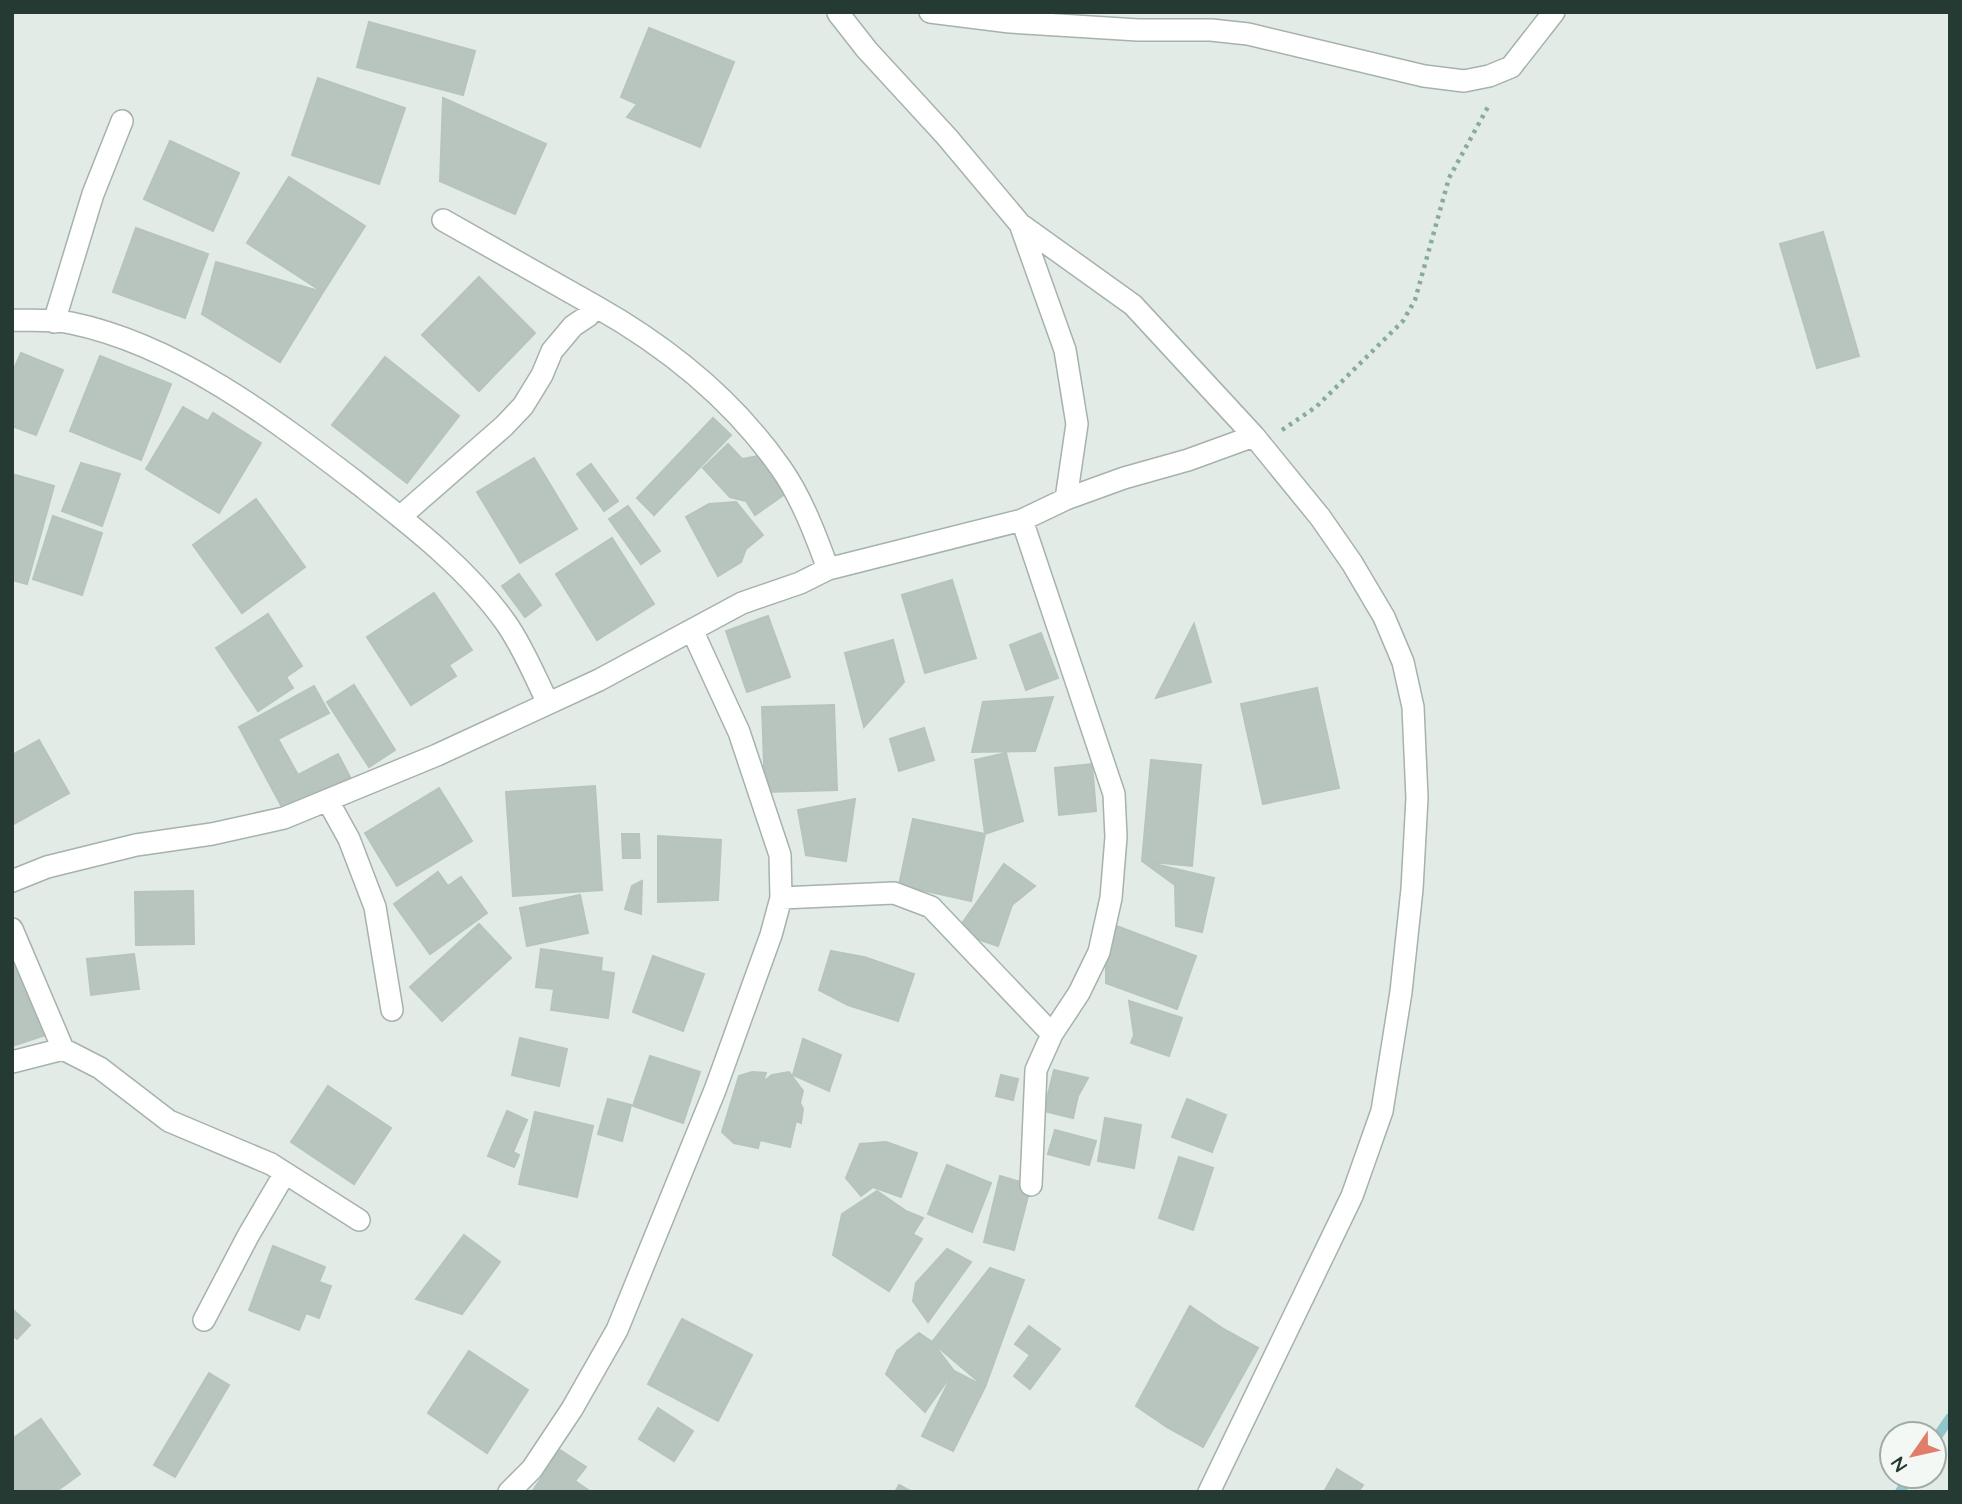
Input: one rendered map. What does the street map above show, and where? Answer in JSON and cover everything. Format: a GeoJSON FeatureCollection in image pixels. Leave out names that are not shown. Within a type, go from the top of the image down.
{"type":"FeatureCollection","features":[{"type":"Feature","properties":{"kind":"street"},"geometry":{"type":"LineString","coordinates":[[836,13],[849,12]]}},
{"type":"Feature","properties":{"kind":"street"},"geometry":{"type":"LineString","coordinates":[[930,12],[1010,22],[1138,30],[1211,30],[1248,34],[1424,76],[1464,81],[1489,76],[1511,67],[1554,12]]}},
{"type":"Feature","properties":{"kind":"street"},"geometry":{"type":"LineString","coordinates":[[836,13],[947,137],[1020,224],[1133,305],[1254,436],[1320,517],[1352,563],[1384,617],[1403,662],[1413,707],[1417,798],[1412,889],[1401,992],[1382,1111],[1352,1196],[1209,1492]]}},
{"type":"Feature","properties":{"kind":"street"},"geometry":{"type":"LineString","coordinates":[[54,322],[93,194],[122,121]]}},
{"type":"Feature","properties":{"kind":"street"},"geometry":{"type":"LineString","coordinates":[[443,220],[643,334],[734,411],[781,468],[814,531],[828,569]]}},
{"type":"Feature","properties":{"kind":"street"},"geometry":{"type":"LineString","coordinates":[[1020,224],[1065,350],[1077,424],[1066,499]]}},
{"type":"Feature","properties":{"kind":"street"},"geometry":{"type":"LineString","coordinates":[[400,517],[504,426],[523,406],[542,375],[552,351],[595,306]]}},
{"type":"Feature","properties":{"kind":"street"},"geometry":{"type":"LineString","coordinates":[[12,320],[69,322],[119,337],[187,366],[265,413],[400,517],[472,582],[507,624],[548,703]]}},
{"type":"Feature","properties":{"kind":"street"},"geometry":{"type":"LineString","coordinates":[[12,881],[47,867],[136,845],[212,834],[284,818],[599,680],[742,603],[800,583],[828,569],[1022,520],[1066,499],[1124,478],[1188,460],[1254,436]]}},
{"type":"Feature","properties":{"kind":"street"},"geometry":{"type":"LineString","coordinates":[[1022,520],[1114,794],[1116,837],[1111,898],[1098,953],[1079,993],[1052,1034],[1036,1070],[1031,1185]]}},
{"type":"Feature","properties":{"kind":"street"},"geometry":{"type":"LineString","coordinates":[[509,1492],[533,1469],[572,1409],[617,1330],[715,1090],[771,934],[781,898],[780,856],[739,732],[692,630]]}},
{"type":"Feature","properties":{"kind":"street"},"geometry":{"type":"LineString","coordinates":[[328,801],[349,839],[375,907],[392,1010]]}},
{"type":"Feature","properties":{"kind":"street"},"geometry":{"type":"LineString","coordinates":[[781,898],[894,893],[931,907],[1052,1034]]}},
{"type":"Feature","properties":{"kind":"street"},"geometry":{"type":"LineString","coordinates":[[12,929],[64,1049],[100,1068],[169,1121],[271,1164],[359,1220]]}},
{"type":"Feature","properties":{"kind":"street"},"geometry":{"type":"LineString","coordinates":[[12,1062],[64,1049]]}},
{"type":"Feature","properties":{"kind":"street"},"geometry":{"type":"LineString","coordinates":[[204,1320],[285,1173]]}},
{"type":"Feature","properties":{"kind":"path"},"geometry":{"type":"LineString","coordinates":[[1254,436],[1283,430],[1316,407],[1403,321],[1415,300],[1449,178],[1511,67]]}},
{"type":"Feature","properties":{"kind":"building"},"geometry":{"type":"Polygon","coordinates":[[[369,22],[475,51],[463,95],[357,67],[369,22]]]}},
{"type":"Feature","properties":{"kind":"building"},"geometry":{"type":"Polygon","coordinates":[[[649,28],[734,62],[700,147],[627,117],[637,104],[621,97],[649,28]]]}},
{"type":"Feature","properties":{"kind":"building"},"geometry":{"type":"Polygon","coordinates":[[[318,78],[405,108],[379,184],[292,155],[318,78]]]}},
{"type":"Feature","properties":{"kind":"building"},"geometry":{"type":"Polygon","coordinates":[[[443,98],[546,144],[515,214],[440,181],[443,98]]]}},
{"type":"Feature","properties":{"kind":"building"},"geometry":{"type":"Polygon","coordinates":[[[170,141],[239,173],[213,231],[144,199],[170,141]]]}},
{"type":"Feature","properties":{"kind":"building"},"geometry":{"type":"Polygon","coordinates":[[[289,177],[365,226],[323,292],[247,243],[289,177]]]}},
{"type":"Feature","properties":{"kind":"building"},"geometry":{"type":"Polygon","coordinates":[[[136,228],[208,254],[185,318],[113,292],[136,228]]]}},
{"type":"Feature","properties":{"kind":"building"},"geometry":{"type":"Polygon","coordinates":[[[1823,232],[1859,356],[1817,368],[1780,244],[1823,232]]]}},
{"type":"Feature","properties":{"kind":"building"},"geometry":{"type":"Polygon","coordinates":[[[216,262],[323,292],[280,362],[202,314],[216,262]]]}},
{"type":"Feature","properties":{"kind":"building"},"geometry":{"type":"Polygon","coordinates":[[[479,277],[535,333],[479,391],[422,335],[479,277]]]}},
{"type":"Feature","properties":{"kind":"building"},"geometry":{"type":"Polygon","coordinates":[[[21,353],[63,370],[36,435],[12,426],[12,373],[21,353]]]}},
{"type":"Feature","properties":{"kind":"building"},"geometry":{"type":"Polygon","coordinates":[[[100,356],[171,384],[141,460],[70,431],[100,356]]]}},
{"type":"Feature","properties":{"kind":"building"},"geometry":{"type":"Polygon","coordinates":[[[385,357],[459,416],[407,483],[332,425],[385,357]]]}},
{"type":"Feature","properties":{"kind":"building"},"geometry":{"type":"Polygon","coordinates":[[[183,407],[208,421],[213,413],[261,443],[219,513],[146,469],[183,407]]]}},
{"type":"Feature","properties":{"kind":"building"},"geometry":{"type":"Polygon","coordinates":[[[713,418],[731,435],[654,515],[637,498],[713,418]]]}},
{"type":"Feature","properties":{"kind":"building"},"geometry":{"type":"Polygon","coordinates":[[[728,444],[742,459],[758,456],[785,494],[755,515],[746,501],[730,497],[703,468],[728,444]]]}},
{"type":"Feature","properties":{"kind":"building"},"geometry":{"type":"Polygon","coordinates":[[[534,458],[577,529],[520,563],[477,492],[534,458]]]}},
{"type":"Feature","properties":{"kind":"building"},"geometry":{"type":"Polygon","coordinates":[[[81,463],[120,474],[102,526],[62,511],[81,463]]]}},
{"type":"Feature","properties":{"kind":"building"},"geometry":{"type":"Polygon","coordinates":[[[591,464],[618,501],[604,511],[577,474],[591,464]]]}},
{"type":"Feature","properties":{"kind":"building"},"geometry":{"type":"Polygon","coordinates":[[[12,474],[54,486],[27,584],[12,580],[12,474]]]}},
{"type":"Feature","properties":{"kind":"building"},"geometry":{"type":"Polygon","coordinates":[[[256,499],[305,567],[242,613],[193,545],[256,499]]]}},
{"type":"Feature","properties":{"kind":"building"},"geometry":{"type":"Polygon","coordinates":[[[736,502],[763,535],[746,549],[741,562],[718,576],[686,517],[709,504],[736,502]]]}},
{"type":"Feature","properties":{"kind":"building"},"geometry":{"type":"Polygon","coordinates":[[[628,506],[660,551],[641,564],[609,519],[628,506]]]}},
{"type":"Feature","properties":{"kind":"building"},"geometry":{"type":"Polygon","coordinates":[[[53,516],[102,533],[82,595],[33,579],[53,516]]]}},
{"type":"Feature","properties":{"kind":"building"},"geometry":{"type":"Polygon","coordinates":[[[612,538],[654,604],[597,640],[556,574],[612,538]]]}},
{"type":"Feature","properties":{"kind":"building"},"geometry":{"type":"Polygon","coordinates":[[[519,574],[541,605],[525,617],[502,586],[519,574]]]}},
{"type":"Feature","properties":{"kind":"building"},"geometry":{"type":"Polygon","coordinates":[[[952,580],[976,658],[925,673],[902,595],[952,580]]]}},
{"type":"Feature","properties":{"kind":"building"},"geometry":{"type":"Polygon","coordinates":[[[434,593],[472,650],[449,665],[456,676],[411,705],[367,637],[434,593]]]}},
{"type":"Feature","properties":{"kind":"building"},"geometry":{"type":"Polygon","coordinates":[[[268,614],[302,666],[286,677],[293,688],[258,711],[216,648],[268,614]]]}},
{"type":"Feature","properties":{"kind":"building"},"geometry":{"type":"Polygon","coordinates":[[[768,616],[790,677],[747,692],[726,631],[768,616]]]}},
{"type":"Feature","properties":{"kind":"building"},"geometry":{"type":"Polygon","coordinates":[[[1194,624],[1211,682],[1156,698],[1194,624]]]}},
{"type":"Feature","properties":{"kind":"building"},"geometry":{"type":"Polygon","coordinates":[[[1041,633],[1058,678],[1026,690],[1010,645],[1041,633]]]}},
{"type":"Feature","properties":{"kind":"building"},"geometry":{"type":"Polygon","coordinates":[[[893,640],[904,682],[864,727],[845,653],[893,640]]]}},
{"type":"Feature","properties":{"kind":"building"},"geometry":{"type":"Polygon","coordinates":[[[354,685],[395,750],[369,767],[327,702],[354,685]]]}},
{"type":"Feature","properties":{"kind":"building"},"geometry":{"type":"Polygon","coordinates":[[[314,686],[329,713],[278,739],[298,775],[338,754],[350,777],[284,811],[239,727],[314,686]]]}},
{"type":"Feature","properties":{"kind":"building"},"geometry":{"type":"Polygon","coordinates":[[[1317,688],[1339,788],[1263,804],[1241,704],[1317,688]]]}},
{"type":"Feature","properties":{"kind":"building"},"geometry":{"type":"Polygon","coordinates":[[[1053,697],[1035,751],[972,752],[983,702],[1053,697]]]}},
{"type":"Feature","properties":{"kind":"building"},"geometry":{"type":"Polygon","coordinates":[[[834,705],[837,790],[765,792],[762,707],[834,705]]]}},
{"type":"Feature","properties":{"kind":"building"},"geometry":{"type":"Polygon","coordinates":[[[924,728],[934,760],[899,771],[890,739],[924,728]]]}},
{"type":"Feature","properties":{"kind":"building"},"geometry":{"type":"Polygon","coordinates":[[[39,740],[69,793],[12,825],[12,755],[39,740]]]}},
{"type":"Feature","properties":{"kind":"building"},"geometry":{"type":"Polygon","coordinates":[[[1006,753],[1023,821],[985,834],[975,760],[1006,753]]]}},
{"type":"Feature","properties":{"kind":"building"},"geometry":{"type":"Polygon","coordinates":[[[1151,760],[1201,765],[1192,866],[1142,861],[1151,760]]]}},
{"type":"Feature","properties":{"kind":"building"},"geometry":{"type":"Polygon","coordinates":[[[1092,764],[1096,811],[1059,815],[1055,768],[1092,764]]]}},
{"type":"Feature","properties":{"kind":"building"},"geometry":{"type":"Polygon","coordinates":[[[595,786],[602,890],[513,896],[506,792],[595,786]]]}},
{"type":"Feature","properties":{"kind":"building"},"geometry":{"type":"Polygon","coordinates":[[[439,788],[472,841],[397,886],[365,833],[439,788]]]}},
{"type":"Feature","properties":{"kind":"building"},"geometry":{"type":"Polygon","coordinates":[[[855,799],[846,861],[806,855],[798,810],[855,799]]]}},
{"type":"Feature","properties":{"kind":"building"},"geometry":{"type":"Polygon","coordinates":[[[913,819],[985,834],[971,901],[899,885],[913,819]]]}},
{"type":"Feature","properties":{"kind":"building"},"geometry":{"type":"Polygon","coordinates":[[[622,834],[639,834],[640,858],[623,858],[622,834]]]}},
{"type":"Feature","properties":{"kind":"building"},"geometry":{"type":"Polygon","coordinates":[[[658,836],[721,840],[718,900],[658,902],[658,836]]]}},
{"type":"Feature","properties":{"kind":"building"},"geometry":{"type":"Polygon","coordinates":[[[1142,861],[1214,878],[1202,932],[1176,926],[1175,885],[1142,861]]]}},
{"type":"Feature","properties":{"kind":"building"},"geometry":{"type":"Polygon","coordinates":[[[1004,864],[1035,886],[1012,905],[998,946],[956,932],[1004,864]]]}},
{"type":"Feature","properties":{"kind":"building"},"geometry":{"type":"Polygon","coordinates":[[[438,872],[448,886],[461,877],[487,913],[430,954],[394,904],[438,872]]]}},
{"type":"Feature","properties":{"kind":"building"},"geometry":{"type":"Polygon","coordinates":[[[642,881],[641,914],[625,909],[632,886],[642,881]]]}},
{"type":"Feature","properties":{"kind":"building"},"geometry":{"type":"Polygon","coordinates":[[[193,891],[194,944],[136,945],[135,892],[193,891]]]}},
{"type":"Feature","properties":{"kind":"building"},"geometry":{"type":"Polygon","coordinates":[[[580,895],[588,933],[527,946],[520,908],[580,895]]]}},
{"type":"Feature","properties":{"kind":"building"},"geometry":{"type":"Polygon","coordinates":[[[1106,922],[1196,956],[1177,1009],[1106,983],[1106,922]]]}},
{"type":"Feature","properties":{"kind":"building"},"geometry":{"type":"Polygon","coordinates":[[[479,924],[511,958],[442,1021],[410,987],[479,924]]]}},
{"type":"Feature","properties":{"kind":"building"},"geometry":{"type":"Polygon","coordinates":[[[12,938],[45,1035],[12,1046],[12,938]]]}},
{"type":"Feature","properties":{"kind":"building"},"geometry":{"type":"Polygon","coordinates":[[[541,949],[602,958],[601,971],[614,973],[608,1018],[551,1010],[554,989],[536,987],[541,949]]]}},
{"type":"Feature","properties":{"kind":"building"},"geometry":{"type":"Polygon","coordinates":[[[831,951],[864,957],[848,1005],[819,990],[831,951]]]}},
{"type":"Feature","properties":{"kind":"building"},"geometry":{"type":"Polygon","coordinates":[[[134,954],[139,989],[91,995],[87,959],[134,954]]]}},
{"type":"Feature","properties":{"kind":"building"},"geometry":{"type":"Polygon","coordinates":[[[653,956],[704,974],[683,1031],[633,1012],[653,956]]]}},
{"type":"Feature","properties":{"kind":"building"},"geometry":{"type":"Polygon","coordinates":[[[864,957],[914,974],[898,1021],[848,1005],[864,957]]]}},
{"type":"Feature","properties":{"kind":"building"},"geometry":{"type":"Polygon","coordinates":[[[1129,1001],[1182,1018],[1169,1056],[1131,1043],[1134,1035],[1129,1001]]]}},
{"type":"Feature","properties":{"kind":"building"},"geometry":{"type":"Polygon","coordinates":[[[520,1038],[567,1049],[559,1086],[512,1075],[520,1038]]]}},
{"type":"Feature","properties":{"kind":"building"},"geometry":{"type":"Polygon","coordinates":[[[803,1039],[841,1055],[829,1091],[793,1075],[803,1039]]]}},
{"type":"Feature","properties":{"kind":"building"},"geometry":{"type":"Polygon","coordinates":[[[650,1056],[700,1072],[683,1123],[633,1106],[650,1056]]]}},
{"type":"Feature","properties":{"kind":"building"},"geometry":{"type":"Polygon","coordinates":[[[1054,1070],[1088,1078],[1078,1096],[1073,1118],[1044,1111],[1054,1070]]]}},
{"type":"Feature","properties":{"kind":"building"},"geometry":{"type":"Polygon","coordinates":[[[752,1072],[766,1073],[763,1082],[772,1075],[789,1072],[803,1091],[800,1103],[803,1109],[801,1123],[796,1121],[790,1147],[760,1140],[758,1148],[734,1143],[722,1132],[739,1076],[752,1072]]]}},
{"type":"Feature","properties":{"kind":"building"},"geometry":{"type":"Polygon","coordinates":[[[1001,1075],[1018,1079],[1013,1100],[996,1096],[1001,1075]]]}},
{"type":"Feature","properties":{"kind":"building"},"geometry":{"type":"Polygon","coordinates":[[[328,1086],[391,1128],[354,1184],[291,1142],[328,1086]]]}},
{"type":"Feature","properties":{"kind":"building"},"geometry":{"type":"Polygon","coordinates":[[[608,1099],[631,1105],[622,1141],[598,1134],[608,1099]]]}},
{"type":"Feature","properties":{"kind":"building"},"geometry":{"type":"Polygon","coordinates":[[[1187,1099],[1226,1115],[1212,1152],[1172,1137],[1187,1099]]]}},
{"type":"Feature","properties":{"kind":"building"},"geometry":{"type":"Polygon","coordinates":[[[507,1111],[527,1120],[513,1152],[519,1155],[514,1167],[488,1156],[507,1111]]]}},
{"type":"Feature","properties":{"kind":"building"},"geometry":{"type":"Polygon","coordinates":[[[535,1112],[593,1126],[577,1197],[519,1184],[535,1112]]]}},
{"type":"Feature","properties":{"kind":"building"},"geometry":{"type":"Polygon","coordinates":[[[1105,1118],[1141,1125],[1134,1168],[1098,1161],[1105,1118]]]}},
{"type":"Feature","properties":{"kind":"building"},"geometry":{"type":"Polygon","coordinates":[[[1055,1130],[1096,1141],[1089,1165],[1048,1154],[1055,1130]]]}},
{"type":"Feature","properties":{"kind":"building"},"geometry":{"type":"Polygon","coordinates":[[[886,1142],[917,1153],[901,1197],[873,1187],[861,1196],[846,1178],[860,1144],[886,1142]]]}},
{"type":"Feature","properties":{"kind":"building"},"geometry":{"type":"Polygon","coordinates":[[[1179,1157],[1213,1168],[1193,1230],[1159,1218],[1179,1157]]]}},
{"type":"Feature","properties":{"kind":"building"},"geometry":{"type":"Polygon","coordinates":[[[947,1165],[991,1183],[972,1232],[928,1214],[947,1165]]]}},
{"type":"Feature","properties":{"kind":"building"},"geometry":{"type":"Polygon","coordinates":[[[1000,1176],[1031,1185],[1014,1250],[984,1242],[1000,1176]]]}},
{"type":"Feature","properties":{"kind":"building"},"geometry":{"type":"Polygon","coordinates":[[[877,1191],[906,1211],[923,1218],[913,1234],[922,1239],[889,1291],[833,1255],[842,1214],[877,1191]]]}},
{"type":"Feature","properties":{"kind":"building"},"geometry":{"type":"Polygon","coordinates":[[[464,1235],[500,1262],[462,1314],[416,1299],[464,1235]]]}},
{"type":"Feature","properties":{"kind":"building"},"geometry":{"type":"Polygon","coordinates":[[[273,1246],[325,1267],[319,1282],[331,1286],[319,1318],[306,1313],[299,1330],[249,1310],[273,1246]]]}},
{"type":"Feature","properties":{"kind":"building"},"geometry":{"type":"Polygon","coordinates":[[[947,1249],[971,1262],[928,1322],[913,1301],[916,1283],[947,1249]]]}},
{"type":"Feature","properties":{"kind":"building"},"geometry":{"type":"Polygon","coordinates":[[[990,1268],[1024,1280],[985,1387],[932,1342],[990,1268]]]}},
{"type":"Feature","properties":{"kind":"building"},"geometry":{"type":"Polygon","coordinates":[[[1190,1306],[1222,1328],[1167,1427],[1136,1406],[1190,1306]]]}},
{"type":"Feature","properties":{"kind":"building"},"geometry":{"type":"Polygon","coordinates":[[[12,1309],[30,1325],[17,1339],[12,1335],[12,1309]]]}},
{"type":"Feature","properties":{"kind":"building"},"geometry":{"type":"Polygon","coordinates":[[[682,1319],[752,1355],[718,1421],[648,1384],[682,1319]]]}},
{"type":"Feature","properties":{"kind":"building"},"geometry":{"type":"Polygon","coordinates":[[[1029,1326],[1060,1349],[1030,1389],[1014,1376],[1030,1355],[1015,1344],[1029,1326]]]}},
{"type":"Feature","properties":{"kind":"building"},"geometry":{"type":"Polygon","coordinates":[[[1222,1328],[1258,1348],[1203,1447],[1167,1427],[1222,1328]]]}},
{"type":"Feature","properties":{"kind":"building"},"geometry":{"type":"Polygon","coordinates":[[[919,1333],[932,1342],[954,1371],[925,1412],[886,1374],[897,1351],[919,1333]]]}},
{"type":"Feature","properties":{"kind":"building"},"geometry":{"type":"Polygon","coordinates":[[[469,1351],[528,1390],[487,1453],[428,1413],[469,1351]]]}},
{"type":"Feature","properties":{"kind":"building"},"geometry":{"type":"Polygon","coordinates":[[[954,1371],[985,1387],[953,1451],[922,1436],[954,1371]]]}},
{"type":"Feature","properties":{"kind":"building"},"geometry":{"type":"Polygon","coordinates":[[[209,1373],[229,1385],[175,1477],[154,1465],[209,1373]]]}},
{"type":"Feature","properties":{"kind":"building"},"geometry":{"type":"Polygon","coordinates":[[[658,1408],[693,1431],[674,1461],[639,1439],[658,1408]]]}},
{"type":"Feature","properties":{"kind":"building"},"geometry":{"type":"Polygon","coordinates":[[[41,1419],[80,1474],[55,1492],[12,1492],[12,1439],[41,1419]]]}},
{"type":"Feature","properties":{"kind":"building"},"geometry":{"type":"Polygon","coordinates":[[[560,1450],[586,1467],[575,1481],[591,1492],[532,1492],[560,1450]]]}},
{"type":"Feature","properties":{"kind":"building"},"geometry":{"type":"Polygon","coordinates":[[[1337,1469],[1363,1485],[1358,1492],[1324,1492],[1337,1469]]]}},
{"type":"Feature","properties":{"kind":"building"},"geometry":{"type":"Polygon","coordinates":[[[899,1485],[912,1492],[895,1492],[899,1485]]]}}]}
